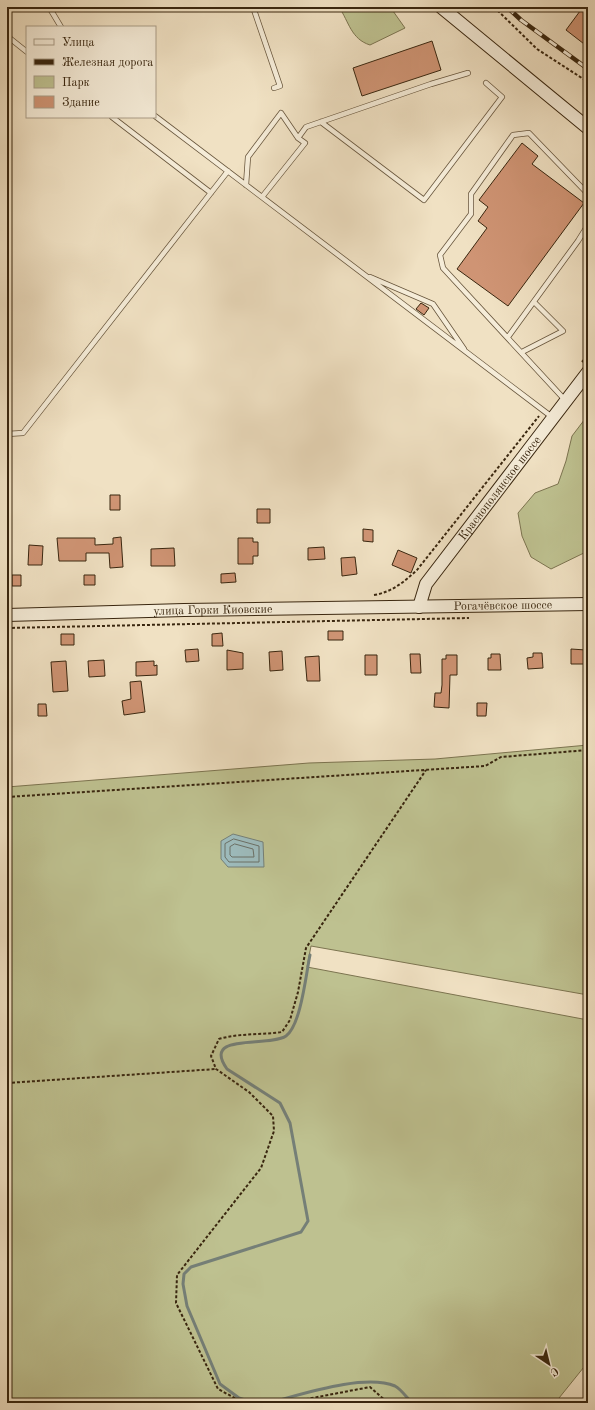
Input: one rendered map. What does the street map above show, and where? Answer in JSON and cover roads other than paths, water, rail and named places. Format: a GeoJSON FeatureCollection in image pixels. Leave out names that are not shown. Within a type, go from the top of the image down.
{"type":"FeatureCollection","features":[{"type":"Feature","properties":{"kind":"main road"},"geometry":{"type":"LineString","coordinates":[[441,7],[588,128]]}},
{"type":"Feature","properties":{"kind":"main road","name":"Краснополянское шоссе"},"geometry":{"type":"LineString","coordinates":[[419,607],[426,584],[566,401],[583,370]]}},
{"type":"Feature","properties":{"kind":"main road","name":"Рогачёвское шоссе"},"geometry":{"type":"LineString","coordinates":[[419,607],[588,604]]}},
{"type":"Feature","properties":{"kind":"main road","name":"улица Горки Киовские"},"geometry":{"type":"LineString","coordinates":[[7,615],[184,610],[419,607]]}},
{"type":"Feature","properties":{"kind":"lane"},"geometry":{"type":"LineString","coordinates":[[49,7],[61,26]]}},
{"type":"Feature","properties":{"kind":"lane"},"geometry":{"type":"LineString","coordinates":[[253,7],[280,86],[274,88]]}},
{"type":"Feature","properties":{"kind":"lane"},"geometry":{"type":"LineString","coordinates":[[7,36],[26,51]]}},
{"type":"Feature","properties":{"kind":"lane"},"geometry":{"type":"LineString","coordinates":[[298,138],[306,127],[468,73]]}},
{"type":"Feature","properties":{"kind":"lane"},"geometry":{"type":"LineString","coordinates":[[321,122],[424,200],[502,97],[486,83]]}},
{"type":"Feature","properties":{"kind":"lane"},"geometry":{"type":"LineString","coordinates":[[246,185],[248,157],[281,113],[298,138],[305,143],[262,197]]}},
{"type":"Feature","properties":{"kind":"lane"},"geometry":{"type":"LineString","coordinates":[[156,117],[553,418]]}},
{"type":"Feature","properties":{"kind":"lane"},"geometry":{"type":"LineString","coordinates":[[113,118],[211,193]]}},
{"type":"Feature","properties":{"kind":"lane"},"geometry":{"type":"LineString","coordinates":[[566,401],[443,268],[440,255],[471,214],[471,194],[513,135],[529,133],[588,194]]}},
{"type":"Feature","properties":{"kind":"lane"},"geometry":{"type":"LineString","coordinates":[[7,434],[23,433],[228,172]]}},
{"type":"Feature","properties":{"kind":"lane"},"geometry":{"type":"LineString","coordinates":[[508,337],[588,225]]}},
{"type":"Feature","properties":{"kind":"lane"},"geometry":{"type":"LineString","coordinates":[[362,273],[432,304],[468,353]]}},
{"type":"Feature","properties":{"kind":"lane"},"geometry":{"type":"LineString","coordinates":[[522,352],[563,331],[534,302]]}},
{"type":"Feature","properties":{"kind":"water"},"geometry":{"type":"Polygon","coordinates":[[[233,834],[263,842],[264,867],[228,867],[221,859],[221,841],[233,834]]]}},
{"type":"Feature","properties":{"kind":"waterway"},"geometry":{"type":"LineString","coordinates":[[254,1403],[239,1398],[220,1384],[187,1306],[183,1284],[184,1274],[191,1267],[301,1232],[308,1221],[290,1123],[280,1103],[227,1069],[221,1057],[223,1050],[229,1045],[266,1041],[286,1036],[296,1021],[299,1011],[310,955]]}},
{"type":"Feature","properties":{"kind":"waterway"},"geometry":{"type":"LineString","coordinates":[[268,1403],[332,1387],[367,1382],[395,1386],[402,1391],[412,1403]]}},
{"type":"Feature","properties":{"kind":"railway"},"geometry":{"type":"LineString","coordinates":[[507,7],[521,20],[588,69]]}}]}
